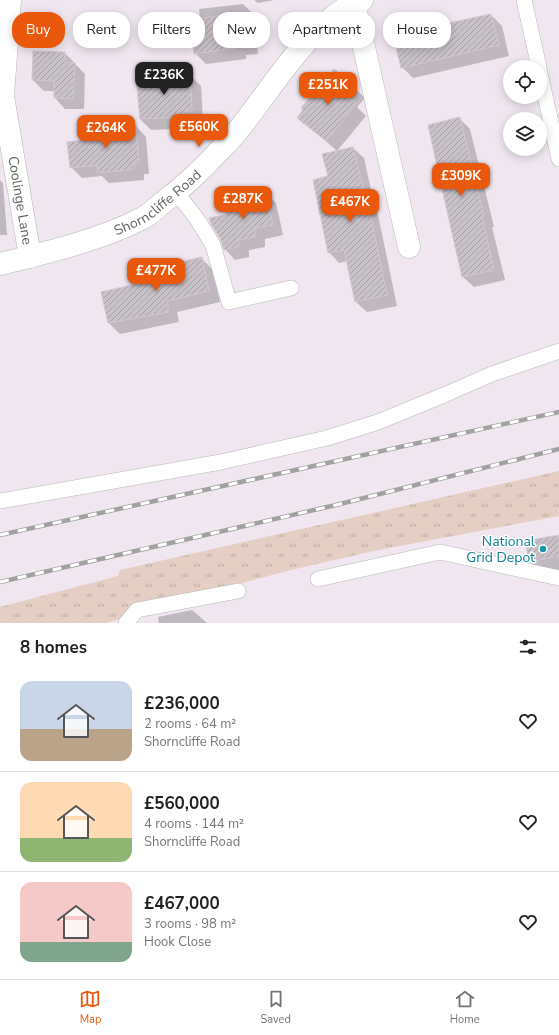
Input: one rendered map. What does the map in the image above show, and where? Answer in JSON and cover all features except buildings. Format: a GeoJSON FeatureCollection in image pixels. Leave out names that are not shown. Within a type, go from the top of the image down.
{"type":"FeatureCollection","features":[{"type":"Feature","properties":{"kind":"street","name":"Coolinge Lane"},"geometry":{"type":"LineString","coordinates":[[10,0],[4,96],[30,257]]}},
{"type":"Feature","properties":{"kind":"street","name":"Shorncliffe Road"},"geometry":{"type":"LineString","coordinates":[[0,264],[30,257],[115,231],[142,219],[196,176],[245,122],[282,72],[310,38],[335,14],[358,1]]}},
{"type":"Feature","properties":{"kind":"street"},"geometry":{"type":"LineString","coordinates":[[358,1],[409,247]]}},
{"type":"Feature","properties":{"kind":"lane"},"geometry":{"type":"LineString","coordinates":[[524,0],[537,60]]}},
{"type":"Feature","properties":{"kind":"lane"},"geometry":{"type":"LineString","coordinates":[[547,104],[559,159]]}},
{"type":"Feature","properties":{"kind":"lane"},"geometry":{"type":"LineString","coordinates":[[176,192],[197,219],[213,245],[229,302],[291,288]]}},
{"type":"Feature","properties":{"kind":"lane"},"geometry":{"type":"LineString","coordinates":[[0,501],[221,462],[327,438],[378,422],[492,374],[559,350]]}},
{"type":"Feature","properties":{"kind":"lane"},"geometry":{"type":"LineString","coordinates":[[318,579],[440,552],[559,578]]}},
{"type":"Feature","properties":{"kind":"lane"},"geometry":{"type":"LineString","coordinates":[[126,623],[137,610],[238,592]]}},
{"type":"Feature","properties":{"kind":"green space"},"geometry":{"type":"Polygon","coordinates":[[[559,471],[559,516],[378,550],[291,570],[216,590],[106,623],[0,623],[0,607],[118,576],[120,570],[559,471]]]}},
{"type":"Feature","properties":{"kind":"railway"},"geometry":{"type":"LineString","coordinates":[[0,535],[559,412]]}},
{"type":"Feature","properties":{"kind":"railway"},"geometry":{"type":"LineString","coordinates":[[0,582],[336,505],[559,449]]}},
{"type":"Feature","properties":{"kind":"place","name":"National Grid Depot"},"geometry":{"type":"Point","coordinates":[543,549]}}]}
